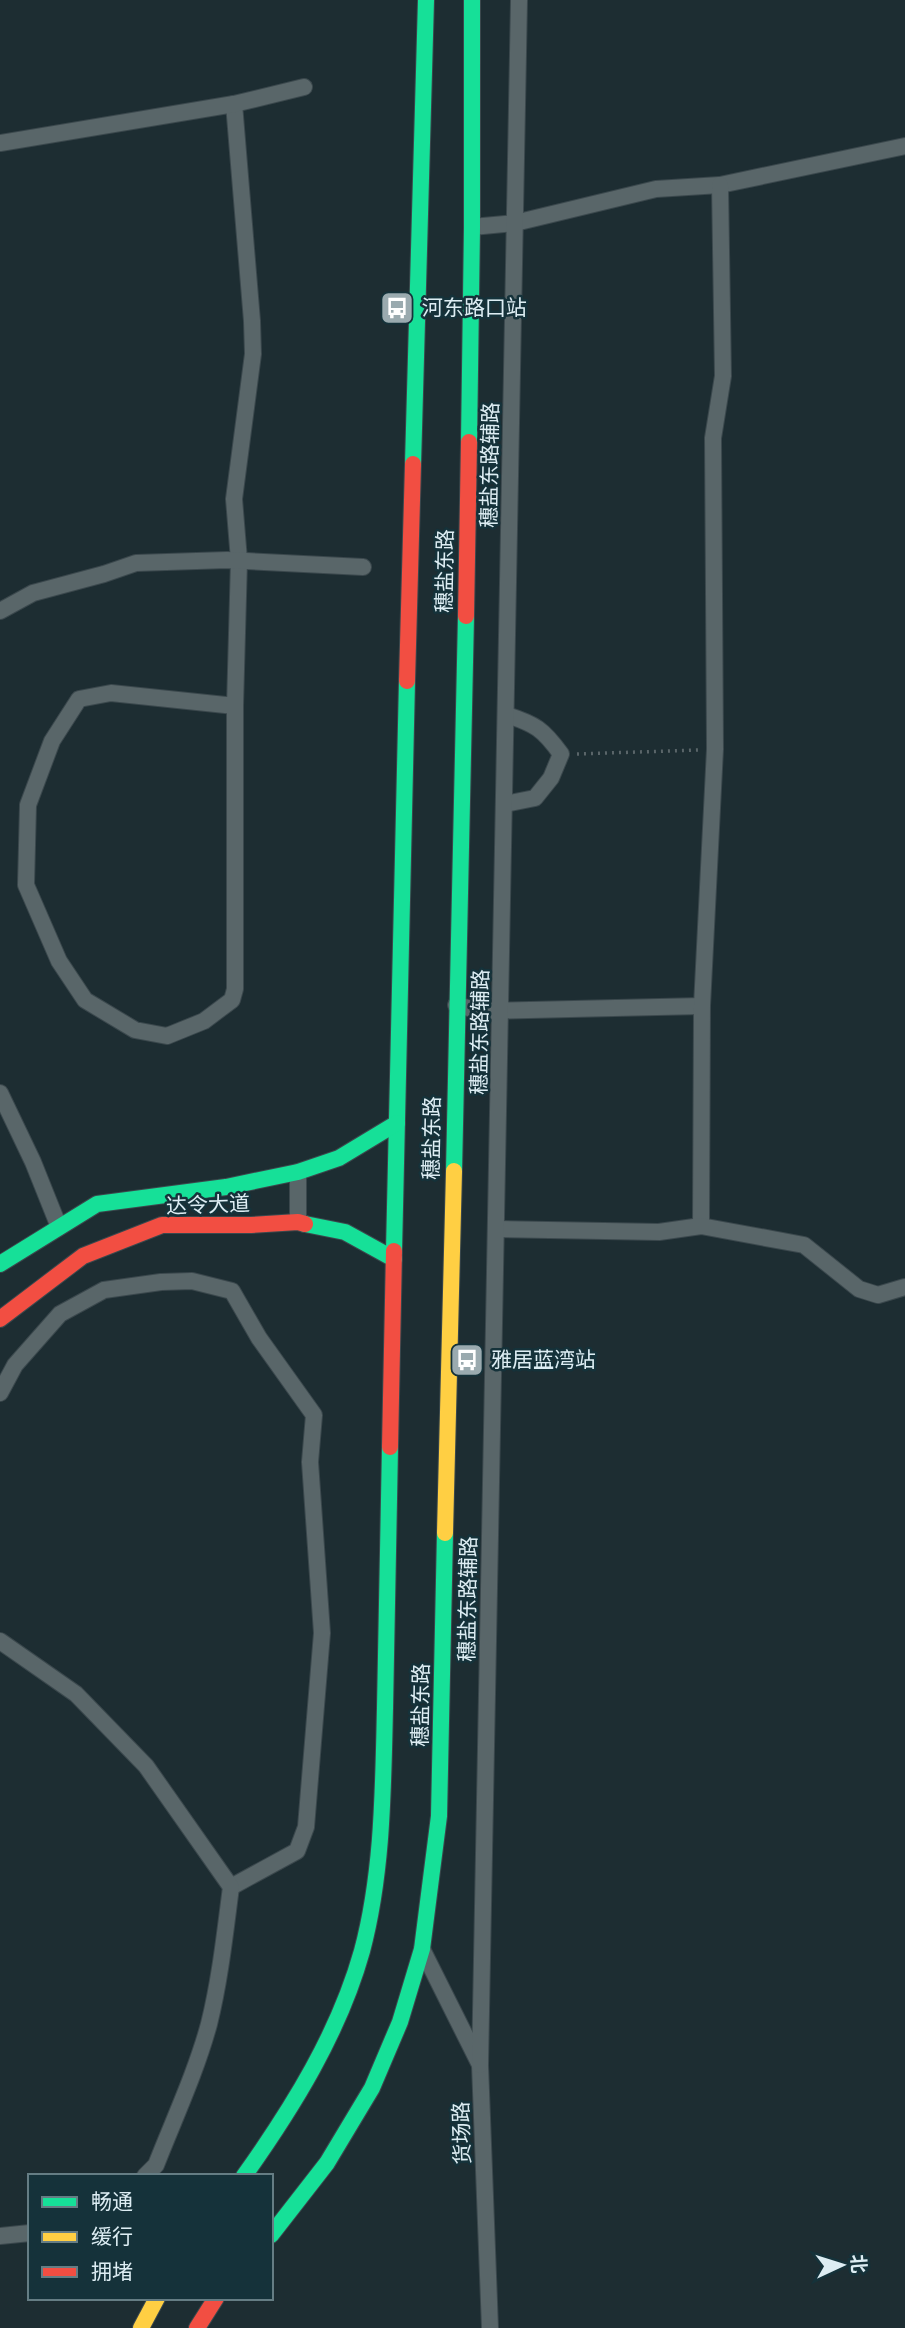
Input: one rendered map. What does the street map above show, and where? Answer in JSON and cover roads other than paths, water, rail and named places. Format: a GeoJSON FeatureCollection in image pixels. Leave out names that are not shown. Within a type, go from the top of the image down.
{"type":"FeatureCollection","features":[{"type":"Feature","properties":{"kind":"main road","name":"穗盐东路"},"geometry":{"type":"LineString","coordinates":[[245,2174],[279,2126],[333,2027],[359,1964],[370,1916],[378,1853],[383,1777],[407,690],[426,0]]}},
{"type":"Feature","properties":{"kind":"main road","name":"穗盐东路"},"geometry":{"type":"LineString","coordinates":[[273,2232],[327,2163],[372,2088],[400,2022],[422,1949],[439,1816],[472,227],[472,0]]}},
{"type":"Feature","properties":{"kind":"main road","name":"达令大道"},"geometry":{"type":"LineString","coordinates":[[0,1264],[97,1204],[226,1187],[298,1172],[340,1158],[397,1123]]}},
{"type":"Feature","properties":{"kind":"main road","name":"达令大道"},"geometry":{"type":"LineString","coordinates":[[0,1319],[83,1256],[162,1226],[298,1222],[345,1232],[394,1259]]}},
{"type":"Feature","properties":{"kind":"main road"},"geometry":{"type":"LineString","coordinates":[[141,2328],[156,2300]]}},
{"type":"Feature","properties":{"kind":"main road"},"geometry":{"type":"LineString","coordinates":[[197,2328],[215,2300]]}},
{"type":"Feature","properties":{"kind":"street","name":"穗盐东路辅路"},"geometry":{"type":"LineString","coordinates":[[480,2066],[519,0]]}},
{"type":"Feature","properties":{"kind":"street"},"geometry":{"type":"LineString","coordinates":[[0,143],[234,104],[304,88]]}},
{"type":"Feature","properties":{"kind":"street"},"geometry":{"type":"LineString","coordinates":[[234,104],[253,354],[234,499],[239,560],[235,706],[235,989],[232,1000],[204,1021],[167,1036],[135,1030],[85,1000],[59,961],[26,885],[28,805],[52,741],[79,699],[111,694],[235,706]]}},
{"type":"Feature","properties":{"kind":"street"},"geometry":{"type":"LineString","coordinates":[[472,227],[515,223],[656,189],[720,185],[905,146]]}},
{"type":"Feature","properties":{"kind":"street"},"geometry":{"type":"LineString","coordinates":[[701,1226],[702,1006],[715,749],[713,438],[723,376],[720,185]]}},
{"type":"Feature","properties":{"kind":"street"},"geometry":{"type":"LineString","coordinates":[[0,611],[33,593],[136,563],[239,560],[363,567]]}},
{"type":"Feature","properties":{"kind":"street"},"geometry":{"type":"LineString","coordinates":[[505,804],[535,798],[551,778],[561,754],[550,739],[532,723],[506,715]]}},
{"type":"Feature","properties":{"kind":"street"},"geometry":{"type":"LineString","coordinates":[[456,1005],[481,1011],[702,1006]]}},
{"type":"Feature","properties":{"kind":"street"},"geometry":{"type":"LineString","coordinates":[[0,1093],[6,1123],[33,1162],[59,1227]]}},
{"type":"Feature","properties":{"kind":"street"},"geometry":{"type":"LineString","coordinates":[[298,1172],[298,1222]]}},
{"type":"Feature","properties":{"kind":"street"},"geometry":{"type":"LineString","coordinates":[[497,1229],[659,1232],[701,1226],[804,1245],[859,1289],[878,1295],[905,1287]]}},
{"type":"Feature","properties":{"kind":"street"},"geometry":{"type":"LineString","coordinates":[[0,1392],[15,1365],[60,1314],[104,1290],[191,1281],[232,1291],[259,1338],[314,1415],[310,1462],[322,1633],[306,1827],[297,1852],[231,1887]]}},
{"type":"Feature","properties":{"kind":"street"},"geometry":{"type":"LineString","coordinates":[[0,1641],[76,1694],[146,1766],[231,1887],[209,2024],[156,2165],[147,2174]]}},
{"type":"Feature","properties":{"kind":"street","name":"货场路"},"geometry":{"type":"LineString","coordinates":[[422,1949],[480,2066],[490,2328]]}},
{"type":"Feature","properties":{"kind":"street"},"geometry":{"type":"LineString","coordinates":[[0,2236],[28,2233]]}},
{"type":"Feature","properties":{"kind":"place","name":"河东路口站"},"geometry":{"type":"Point","coordinates":[397,308]}},
{"type":"Feature","properties":{"kind":"place","name":"雅居蓝湾站"},"geometry":{"type":"Point","coordinates":[467,1360]}}]}
